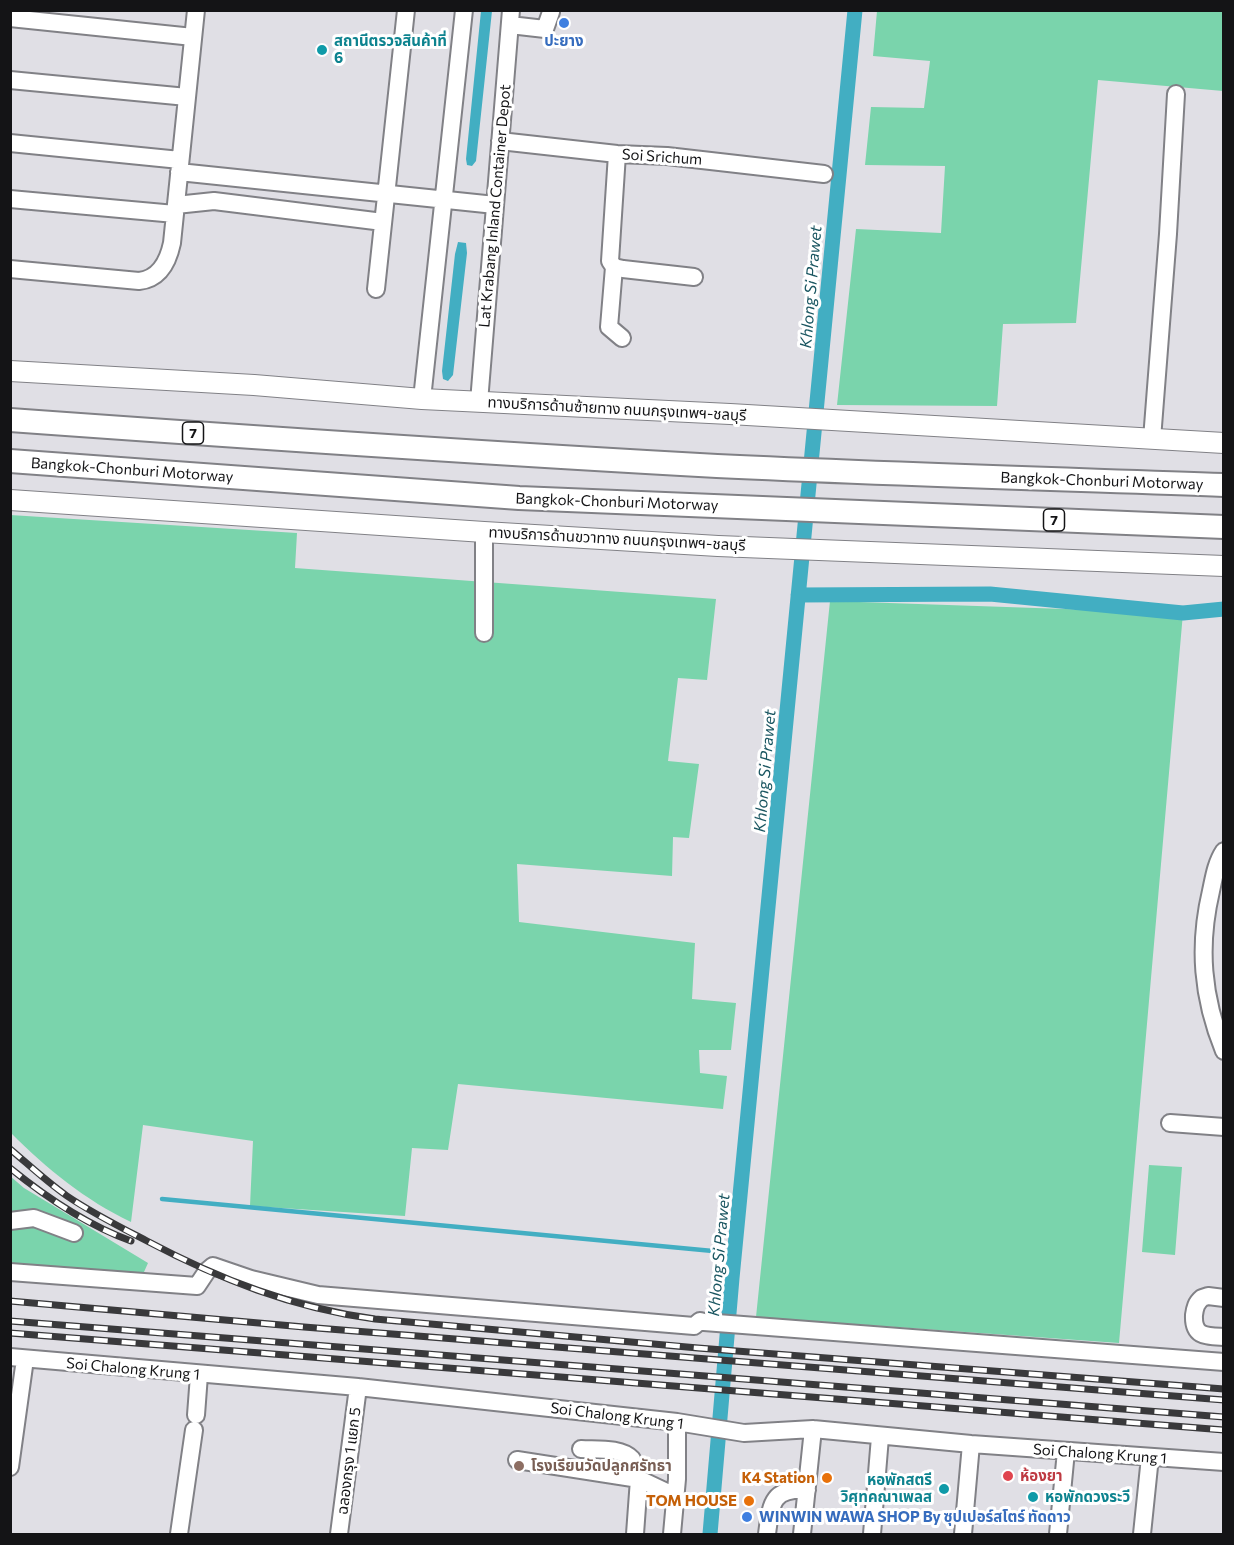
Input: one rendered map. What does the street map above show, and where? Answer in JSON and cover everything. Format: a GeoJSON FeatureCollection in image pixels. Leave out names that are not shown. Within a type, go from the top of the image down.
{"type":"FeatureCollection","features":[{"type":"Feature","properties":{"kind":"highway","name":"Bangkok-Chonburi Motorway"},"geometry":{"type":"LineString","coordinates":[[10,420],[375,447],[722,466],[1224,485]]}},
{"type":"Feature","properties":{"kind":"highway","name":"Bangkok-Chonburi Motorway"},"geometry":{"type":"LineString","coordinates":[[10,461],[519,498],[1224,527]]}},
{"type":"Feature","properties":{"kind":"main road","name":"ทางบริการด้านซ้ายทาง ถนนกรุงเทพฯ-ชลบุรี"},"geometry":{"type":"LineString","coordinates":[[10,371],[254,385],[422,399],[730,414],[1224,443]]}},
{"type":"Feature","properties":{"kind":"main road","name":"ทางบริการด้านขวาทาง ถนนกรุงเทพฯ-ชลบุรี"},"geometry":{"type":"LineString","coordinates":[[10,500],[241,516],[484,541],[718,546],[1224,566]]}},
{"type":"Feature","properties":{"kind":"street"},"geometry":{"type":"LineString","coordinates":[[10,269],[139,281],[153,278],[166,262],[171,249],[196,10]]}},
{"type":"Feature","properties":{"kind":"street"},"geometry":{"type":"LineString","coordinates":[[376,289],[406,10]]}},
{"type":"Feature","properties":{"kind":"street"},"geometry":{"type":"LineString","coordinates":[[422,399],[464,10]]}},
{"type":"Feature","properties":{"kind":"street"},"geometry":{"type":"LineString","coordinates":[[511,18],[545,29],[551,12]]}},
{"type":"Feature","properties":{"kind":"street"},"geometry":{"type":"LineString","coordinates":[[10,18],[193,37]]}},
{"type":"Feature","properties":{"kind":"street","name":"Lat Krabang Inland Container Depot"},"geometry":{"type":"LineString","coordinates":[[479,402],[511,18]]}},
{"type":"Feature","properties":{"kind":"street"},"geometry":{"type":"LineString","coordinates":[[10,80],[187,97]]}},
{"type":"Feature","properties":{"kind":"street"},"geometry":{"type":"LineString","coordinates":[[1152,439],[1176,94]]}},
{"type":"Feature","properties":{"kind":"street","name":"Soi Srichum"},"geometry":{"type":"LineString","coordinates":[[500,141],[617,154],[668,156],[824,174]]}},
{"type":"Feature","properties":{"kind":"street"},"geometry":{"type":"LineString","coordinates":[[10,143],[386,194],[495,205]]}},
{"type":"Feature","properties":{"kind":"street"},"geometry":{"type":"LineString","coordinates":[[617,154],[609,256],[614,267],[609,327],[622,338]]}},
{"type":"Feature","properties":{"kind":"street"},"geometry":{"type":"LineString","coordinates":[[10,199],[175,209],[214,201],[383,222]]}},
{"type":"Feature","properties":{"kind":"street"},"geometry":{"type":"LineString","coordinates":[[614,267],[694,277]]}},
{"type":"Feature","properties":{"kind":"street"},"geometry":{"type":"LineString","coordinates":[[483,633],[484,541]]}},
{"type":"Feature","properties":{"kind":"street"},"geometry":{"type":"LineString","coordinates":[[1222,857],[1206,913],[1202,951],[1217,1007],[1224,1051]]}},
{"type":"Feature","properties":{"kind":"street"},"geometry":{"type":"LineString","coordinates":[[1170,1123],[1224,1127]]}},
{"type":"Feature","properties":{"kind":"street"},"geometry":{"type":"LineString","coordinates":[[10,1221],[34,1218],[74,1233]]}},
{"type":"Feature","properties":{"kind":"street"},"geometry":{"type":"LineString","coordinates":[[10,1272],[197,1286],[213,1266],[251,1279],[318,1295],[694,1326],[700,1321],[1224,1362]]}},
{"type":"Feature","properties":{"kind":"street"},"geometry":{"type":"LineString","coordinates":[[1224,1298],[1208,1296],[1202,1298],[1195,1309],[1194,1325],[1197,1332],[1206,1336],[1224,1337]]}},
{"type":"Feature","properties":{"kind":"street"},"geometry":{"type":"LineString","coordinates":[[10,1467],[18,1358]]}},
{"type":"Feature","properties":{"kind":"street","name":"Soi Chalong Krung 1"},"geometry":{"type":"LineString","coordinates":[[18,1358],[358,1387],[677,1422],[744,1433],[813,1429],[880,1437],[1224,1462]]}},
{"type":"Feature","properties":{"kind":"street"},"geometry":{"type":"LineString","coordinates":[[179,1534],[195,1422],[199,1375]]}},
{"type":"Feature","properties":{"kind":"street","name":"ฉลองกรุง 1 แยก 5"},"geometry":{"type":"LineString","coordinates":[[339,1534],[358,1387]]}},
{"type":"Feature","properties":{"kind":"street"},"geometry":{"type":"LineString","coordinates":[[672,1534],[677,1422]]}},
{"type":"Feature","properties":{"kind":"street"},"geometry":{"type":"LineString","coordinates":[[802,1534],[813,1429]]}},
{"type":"Feature","properties":{"kind":"street"},"geometry":{"type":"LineString","coordinates":[[872,1534],[880,1437]]}},
{"type":"Feature","properties":{"kind":"street"},"geometry":{"type":"LineString","coordinates":[[963,1534],[971,1444]]}},
{"type":"Feature","properties":{"kind":"street"},"geometry":{"type":"LineString","coordinates":[[581,1449],[621,1452],[632,1459],[635,1534]]}},
{"type":"Feature","properties":{"kind":"street"},"geometry":{"type":"LineString","coordinates":[[1058,1534],[1066,1451]]}},
{"type":"Feature","properties":{"kind":"street"},"geometry":{"type":"LineString","coordinates":[[1142,1534],[1150,1457]]}},
{"type":"Feature","properties":{"kind":"street"},"geometry":{"type":"LineString","coordinates":[[517,1460],[634,1478],[675,1496]]}},
{"type":"Feature","properties":{"kind":"street"},"geometry":{"type":"LineString","coordinates":[[767,1534],[774,1499],[780,1492],[807,1485]]}},
{"type":"Feature","properties":{"kind":"green space"},"geometry":{"type":"Polygon","coordinates":[[[877,11],[1223,11],[1223,91],[1098,80],[1076,323],[1003,324],[997,406],[837,405],[856,229],[941,233],[945,166],[865,165],[871,107],[924,108],[930,61],[873,56],[877,11]]]}},
{"type":"Feature","properties":{"kind":"green space"},"geometry":{"type":"Polygon","coordinates":[[[10,515],[297,533],[295,568],[716,599],[707,680],[678,678],[668,761],[699,764],[689,838],[673,837],[672,876],[517,864],[519,922],[695,943],[692,999],[736,1003],[731,1050],[699,1050],[700,1073],[727,1076],[723,1109],[458,1084],[448,1150],[412,1148],[405,1216],[250,1206],[253,1141],[143,1125],[131,1222],[82,1194],[38,1159],[11,1133],[10,515]]]}},
{"type":"Feature","properties":{"kind":"green space"},"geometry":{"type":"Polygon","coordinates":[[[830,601],[1183,613],[1119,1343],[756,1317],[830,601]]]}},
{"type":"Feature","properties":{"kind":"green space"},"geometry":{"type":"Polygon","coordinates":[[[1149,1165],[1182,1167],[1175,1255],[1142,1252],[1149,1165]]]}},
{"type":"Feature","properties":{"kind":"green space"},"geometry":{"type":"Polygon","coordinates":[[[10,1176],[24,1188],[148,1263],[140,1281],[11,1270],[10,1176]]]}},
{"type":"Feature","properties":{"kind":"water"},"geometry":{"type":"Polygon","coordinates":[[[481,11],[492,11],[476,161],[472,166],[467,165],[466,159],[481,11]]]}},
{"type":"Feature","properties":{"kind":"water"},"geometry":{"type":"Polygon","coordinates":[[[458,242],[466,243],[467,253],[453,375],[448,381],[443,379],[442,371],[458,242]]]}},
{"type":"Feature","properties":{"kind":"waterway","name":"Khlong Si Prawet"},"geometry":{"type":"LineString","coordinates":[[710,1534],[732,1278],[855,10]]}},
{"type":"Feature","properties":{"kind":"waterway"},"geometry":{"type":"LineString","coordinates":[[798,595],[990,594],[1183,613],[1224,609]]}},
{"type":"Feature","properties":{"kind":"waterway"},"geometry":{"type":"LineString","coordinates":[[162,1199],[734,1253]]}},
{"type":"Feature","properties":{"kind":"railway"},"geometry":{"type":"LineString","coordinates":[[10,1149],[52,1185],[77,1202],[106,1220],[174,1255],[257,1290],[315,1308],[345,1314],[375,1319],[698,1348],[1224,1389]]}},
{"type":"Feature","properties":{"kind":"railway"},"geometry":{"type":"LineString","coordinates":[[10,1168],[68,1210],[131,1241]]}},
{"type":"Feature","properties":{"kind":"railway"},"geometry":{"type":"LineString","coordinates":[[10,1301],[304,1327],[1224,1400]]}},
{"type":"Feature","properties":{"kind":"railway"},"geometry":{"type":"LineString","coordinates":[[10,1321],[1224,1417]]}},
{"type":"Feature","properties":{"kind":"railway"},"geometry":{"type":"LineString","coordinates":[[10,1333],[1224,1430]]}},
{"type":"Feature","properties":{"kind":"place","name":"ปะยาง"},"geometry":{"type":"Point","coordinates":[564,23]}},
{"type":"Feature","properties":{"kind":"place","name":"สถานีตรวจสินค้าที่ 6"},"geometry":{"type":"Point","coordinates":[322,50]}},
{"type":"Feature","properties":{"kind":"place","name":"โรงเรียนวัดปลูกศรัทธา"},"geometry":{"type":"Point","coordinates":[519,1466]}},
{"type":"Feature","properties":{"kind":"place","name":"ห้องยา"},"geometry":{"type":"Point","coordinates":[1008,1476]}},
{"type":"Feature","properties":{"kind":"place","name":"K4 Station"},"geometry":{"type":"Point","coordinates":[827,1478]}},
{"type":"Feature","properties":{"kind":"place","name":"หอพักสตรี วิศุทคณาเพลส"},"geometry":{"type":"Point","coordinates":[944,1489]}},
{"type":"Feature","properties":{"kind":"place","name":"หอพักดวงระวี"},"geometry":{"type":"Point","coordinates":[1033,1497]}},
{"type":"Feature","properties":{"kind":"place","name":"TOM HOUSE"},"geometry":{"type":"Point","coordinates":[749,1501]}},
{"type":"Feature","properties":{"kind":"place","name":"WINWIN WAWA SHOP By ซุปเปอร์สโตร์ ทัดดาว"},"geometry":{"type":"Point","coordinates":[747,1517]}}]}
